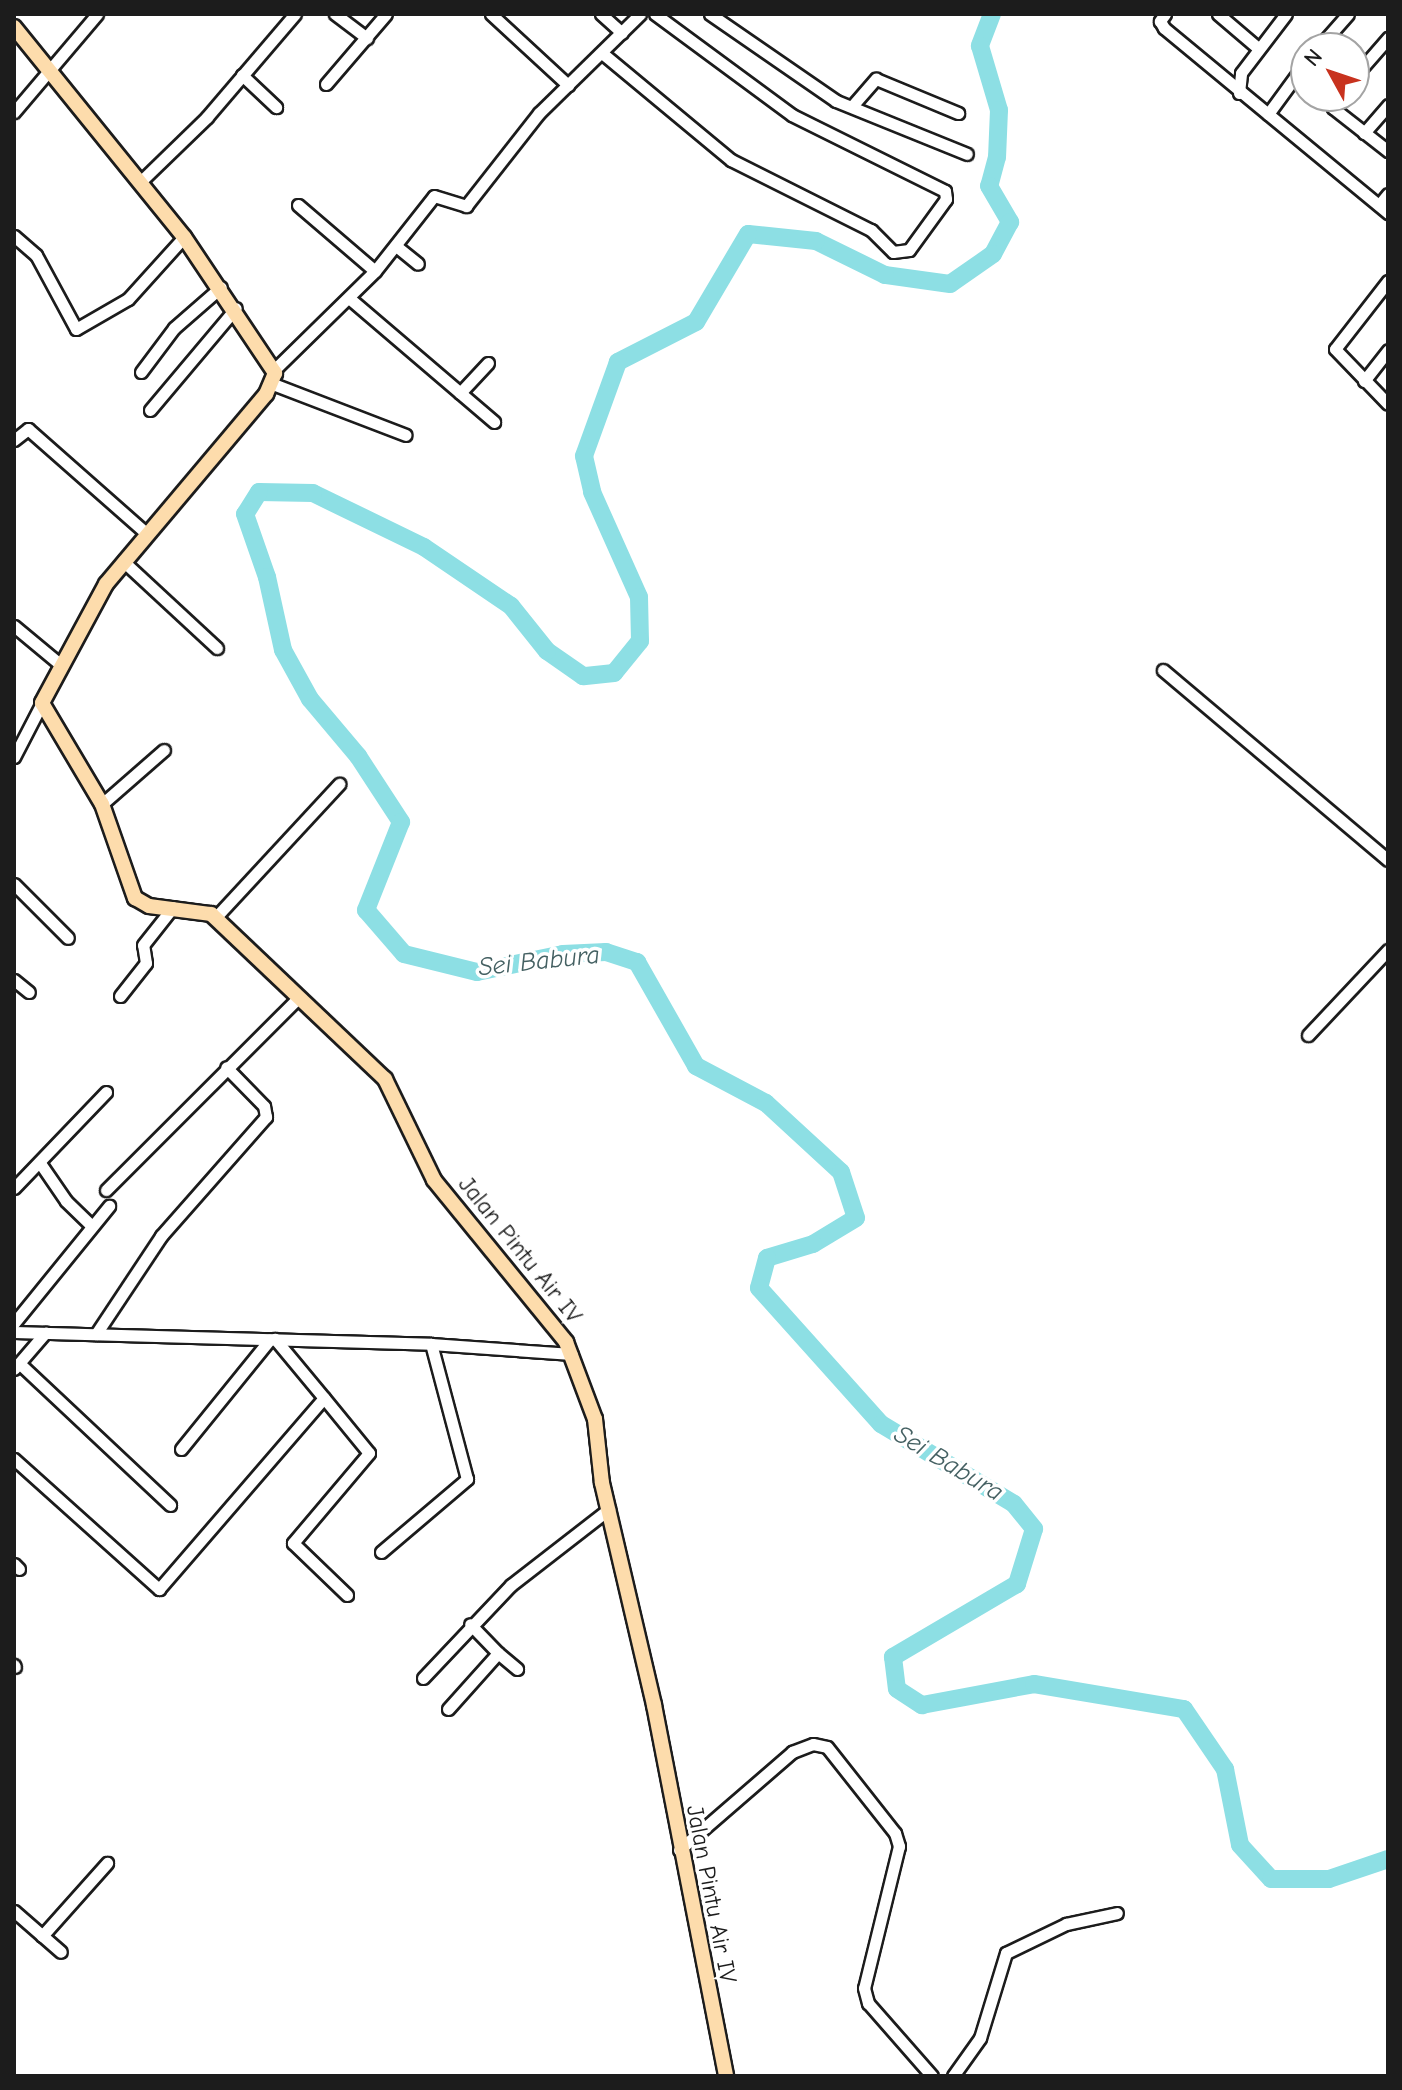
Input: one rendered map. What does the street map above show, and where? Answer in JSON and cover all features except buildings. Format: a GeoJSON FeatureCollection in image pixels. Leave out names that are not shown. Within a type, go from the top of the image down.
{"type":"FeatureCollection","features":[{"type":"Feature","properties":{"kind":"main road"},"geometry":{"type":"LineString","coordinates":[[17,36],[50,69],[184,237],[236,308],[274,377],[97,596],[42,703]]}},
{"type":"Feature","properties":{"kind":"main road","name":"Jalan Pintu Air IV"},"geometry":{"type":"LineString","coordinates":[[42,703],[102,804],[135,898],[149,906],[206,911],[385,1079],[434,1180],[561,1333],[572,1354],[595,1419],[609,1509],[654,1705],[679,1851],[726,2076]]}},
{"type":"Feature","properties":{"kind":"street"},"geometry":{"type":"LineString","coordinates":[[14,112],[97,14]]}},
{"type":"Feature","properties":{"kind":"street"},"geometry":{"type":"LineString","coordinates":[[140,182],[242,75],[295,14]]}},
{"type":"Feature","properties":{"kind":"street"},"geometry":{"type":"LineString","coordinates":[[335,14],[367,38]]}},
{"type":"Feature","properties":{"kind":"street"},"geometry":{"type":"LineString","coordinates":[[326,84],[386,14]]}},
{"type":"Feature","properties":{"kind":"street"},"geometry":{"type":"LineString","coordinates":[[491,14],[568,85]]}},
{"type":"Feature","properties":{"kind":"street"},"geometry":{"type":"LineString","coordinates":[[601,14],[622,33]]}},
{"type":"Feature","properties":{"kind":"street"},"geometry":{"type":"LineString","coordinates":[[406,435],[274,377],[375,271],[434,196],[466,206],[522,131],[640,14]]}},
{"type":"Feature","properties":{"kind":"street"},"geometry":{"type":"LineString","coordinates":[[602,53],[731,160],[871,230],[893,252],[909,250],[946,199],[945,191],[792,115],[655,14]]}},
{"type":"Feature","properties":{"kind":"street"},"geometry":{"type":"LineString","coordinates":[[710,14],[800,78],[853,105],[967,154]]}},
{"type":"Feature","properties":{"kind":"street"},"geometry":{"type":"LineString","coordinates":[[1165,14],[1160,21],[1164,28],[1239,93],[1384,209],[1388,194]]}},
{"type":"Feature","properties":{"kind":"street"},"geometry":{"type":"LineString","coordinates":[[1218,14],[1258,48]]}},
{"type":"Feature","properties":{"kind":"street"},"geometry":{"type":"LineString","coordinates":[[1239,93],[1241,73],[1286,14]]}},
{"type":"Feature","properties":{"kind":"street"},"geometry":{"type":"LineString","coordinates":[[1332,32],[1348,14]]}},
{"type":"Feature","properties":{"kind":"street"},"geometry":{"type":"LineString","coordinates":[[1370,59],[1388,38]]}},
{"type":"Feature","properties":{"kind":"street"},"geometry":{"type":"LineString","coordinates":[[242,75],[276,107]]}},
{"type":"Feature","properties":{"kind":"street"},"geometry":{"type":"LineString","coordinates":[[853,105],[876,79],[958,113]]}},
{"type":"Feature","properties":{"kind":"street"},"geometry":{"type":"LineString","coordinates":[[1268,114],[1290,84]]}},
{"type":"Feature","properties":{"kind":"street"},"geometry":{"type":"LineString","coordinates":[[1364,133],[1388,105]]}},
{"type":"Feature","properties":{"kind":"street"},"geometry":{"type":"LineString","coordinates":[[1338,112],[1388,151]]}},
{"type":"Feature","properties":{"kind":"street"},"geometry":{"type":"LineString","coordinates":[[298,205],[375,271]]}},
{"type":"Feature","properties":{"kind":"street"},"geometry":{"type":"LineString","coordinates":[[14,236],[36,255],[76,329],[128,299],[184,237]]}},
{"type":"Feature","properties":{"kind":"street"},"geometry":{"type":"LineString","coordinates":[[396,246],[418,264]]}},
{"type":"Feature","properties":{"kind":"street"},"geometry":{"type":"LineString","coordinates":[[1388,281],[1335,349],[1388,404]]}},
{"type":"Feature","properties":{"kind":"street"},"geometry":{"type":"LineString","coordinates":[[141,372],[174,328],[221,287]]}},
{"type":"Feature","properties":{"kind":"street"},"geometry":{"type":"LineString","coordinates":[[349,298],[494,422]]}},
{"type":"Feature","properties":{"kind":"street"},"geometry":{"type":"LineString","coordinates":[[150,410],[236,308]]}},
{"type":"Feature","properties":{"kind":"street"},"geometry":{"type":"LineString","coordinates":[[1364,381],[1388,350]]}},
{"type":"Feature","properties":{"kind":"street"},"geometry":{"type":"LineString","coordinates":[[460,393],[488,363]]}},
{"type":"Feature","properties":{"kind":"street"},"geometry":{"type":"LineString","coordinates":[[14,440],[28,429],[146,533]]}},
{"type":"Feature","properties":{"kind":"street"},"geometry":{"type":"LineString","coordinates":[[123,561],[217,648]]}},
{"type":"Feature","properties":{"kind":"street"},"geometry":{"type":"LineString","coordinates":[[14,626],[61,665]]}},
{"type":"Feature","properties":{"kind":"street"},"geometry":{"type":"LineString","coordinates":[[1163,670],[1388,860]]}},
{"type":"Feature","properties":{"kind":"street"},"geometry":{"type":"LineString","coordinates":[[14,757],[42,703]]}},
{"type":"Feature","properties":{"kind":"street"},"geometry":{"type":"LineString","coordinates":[[102,804],[164,750]]}},
{"type":"Feature","properties":{"kind":"street"},"geometry":{"type":"LineString","coordinates":[[215,918],[339,784]]}},
{"type":"Feature","properties":{"kind":"street"},"geometry":{"type":"LineString","coordinates":[[14,884],[68,938]]}},
{"type":"Feature","properties":{"kind":"street"},"geometry":{"type":"LineString","coordinates":[[120,996],[146,963],[143,945],[173,907]]}},
{"type":"Feature","properties":{"kind":"street"},"geometry":{"type":"LineString","coordinates":[[1308,1035],[1388,950]]}},
{"type":"Feature","properties":{"kind":"street"},"geometry":{"type":"LineString","coordinates":[[14,980],[29,992]]}},
{"type":"Feature","properties":{"kind":"street"},"geometry":{"type":"LineString","coordinates":[[106,1190],[299,997]]}},
{"type":"Feature","properties":{"kind":"street"},"geometry":{"type":"LineString","coordinates":[[96,1334],[161,1236],[266,1117],[264,1106],[226,1067]]}},
{"type":"Feature","properties":{"kind":"street"},"geometry":{"type":"LineString","coordinates":[[14,1188],[106,1092]]}},
{"type":"Feature","properties":{"kind":"street"},"geometry":{"type":"LineString","coordinates":[[40,1163],[58,1191],[90,1224]]}},
{"type":"Feature","properties":{"kind":"street"},"geometry":{"type":"LineString","coordinates":[[14,1323],[90,1224],[109,1206]]}},
{"type":"Feature","properties":{"kind":"street"},"geometry":{"type":"LineString","coordinates":[[14,1332],[431,1344],[572,1354]]}},
{"type":"Feature","properties":{"kind":"street"},"geometry":{"type":"LineString","coordinates":[[45,1333],[17,1366],[170,1505]]}},
{"type":"Feature","properties":{"kind":"street"},"geometry":{"type":"LineString","coordinates":[[273,1339],[369,1453],[293,1543],[347,1595]]}},
{"type":"Feature","properties":{"kind":"street"},"geometry":{"type":"LineString","coordinates":[[181,1449],[273,1339]]}},
{"type":"Feature","properties":{"kind":"street"},"geometry":{"type":"LineString","coordinates":[[381,1552],[466,1482],[431,1344]]}},
{"type":"Feature","properties":{"kind":"street"},"geometry":{"type":"LineString","coordinates":[[14,1459],[159,1589],[324,1398]]}},
{"type":"Feature","properties":{"kind":"street"},"geometry":{"type":"LineString","coordinates":[[423,1678],[470,1624],[528,1570],[609,1509]]}},
{"type":"Feature","properties":{"kind":"street"},"geometry":{"type":"LineString","coordinates":[[470,1624],[517,1669]]}},
{"type":"Feature","properties":{"kind":"street"},"geometry":{"type":"LineString","coordinates":[[448,1709],[498,1653]]}},
{"type":"Feature","properties":{"kind":"street"},"geometry":{"type":"LineString","coordinates":[[679,1851],[792,1752],[808,1744],[827,1747],[895,1833],[899,1846],[864,1988],[868,2003],[932,2076]]}},
{"type":"Feature","properties":{"kind":"street"},"geometry":{"type":"LineString","coordinates":[[42,1936],[107,1863]]}},
{"type":"Feature","properties":{"kind":"street"},"geometry":{"type":"LineString","coordinates":[[14,1911],[61,1952]]}},
{"type":"Feature","properties":{"kind":"street"},"geometry":{"type":"LineString","coordinates":[[953,2076],[980,2038],[1006,1953],[1066,1924],[1117,1913]]}},
{"type":"Feature","properties":{"kind":"waterway","name":"Sei Babura"},"geometry":{"type":"LineString","coordinates":[[992,14],[980,46],[999,110],[997,157],[989,186],[1010,222],[993,254],[950,284],[885,275],[816,241],[748,234],[696,322],[618,362],[584,456],[592,492],[639,597],[640,641],[614,673],[583,676],[547,651],[511,606],[424,547],[313,493],[259,492],[245,514],[267,577],[283,650],[310,699],[358,756],[401,822],[366,910],[404,954],[477,972],[563,954],[606,952],[637,962],[696,1066],[766,1103],[841,1172],[856,1218],[813,1244],[767,1258],[759,1288],[881,1424],[1014,1504],[1034,1529],[1017,1584],[893,1657],[897,1689],[922,1705],[1034,1684],[1184,1709],[1225,1769],[1240,1845],[1271,1879],[1329,1879],[1388,1859]]}}]}
